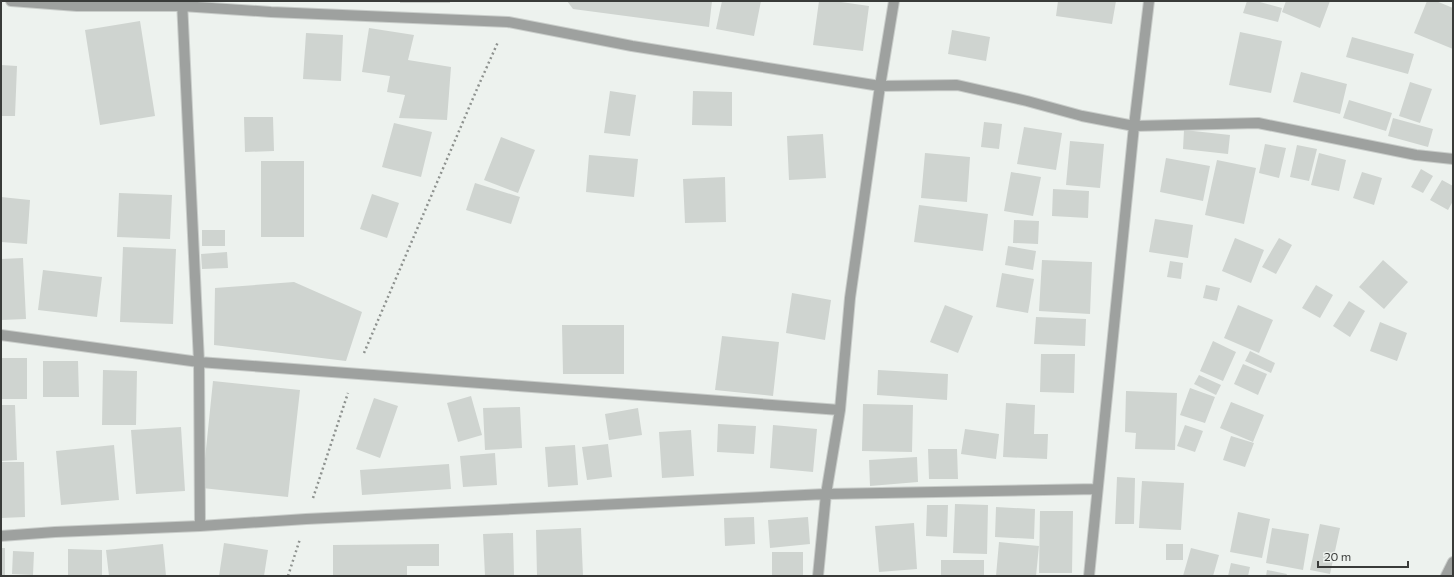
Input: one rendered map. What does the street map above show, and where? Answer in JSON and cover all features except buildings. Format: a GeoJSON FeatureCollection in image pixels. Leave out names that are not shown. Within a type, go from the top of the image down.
{"type":"FeatureCollection","features":[{"type":"Feature","properties":{"kind":"street"},"geometry":{"type":"LineString","coordinates":[[12,1],[77,6],[182,3],[279,12],[508,22],[632,46],[880,86],[957,85],[1028,101],[1082,116],[1134,126],[1258,123],[1416,155],[1453,159]]}},
{"type":"Feature","properties":{"kind":"street"},"geometry":{"type":"LineString","coordinates":[[818,576],[826,494],[840,410],[850,298],[880,86],[894,1]]}},
{"type":"Feature","properties":{"kind":"street"},"geometry":{"type":"LineString","coordinates":[[1089,576],[1134,126],[1149,1]]}},
{"type":"Feature","properties":{"kind":"street"},"geometry":{"type":"LineString","coordinates":[[182,3],[199,362],[200,526]]}},
{"type":"Feature","properties":{"kind":"street"},"geometry":{"type":"LineString","coordinates":[[1,335],[199,362],[840,410]]}},
{"type":"Feature","properties":{"kind":"street"},"geometry":{"type":"LineString","coordinates":[[1,536],[306,519],[826,494],[1097,489]]}},
{"type":"Feature","properties":{"kind":"street"},"geometry":{"type":"LineString","coordinates":[[1446,576],[1453,562]]}},
{"type":"Feature","properties":{"kind":"path"},"geometry":{"type":"LineString","coordinates":[[288,576],[343,404],[476,89],[508,22]]}}]}
